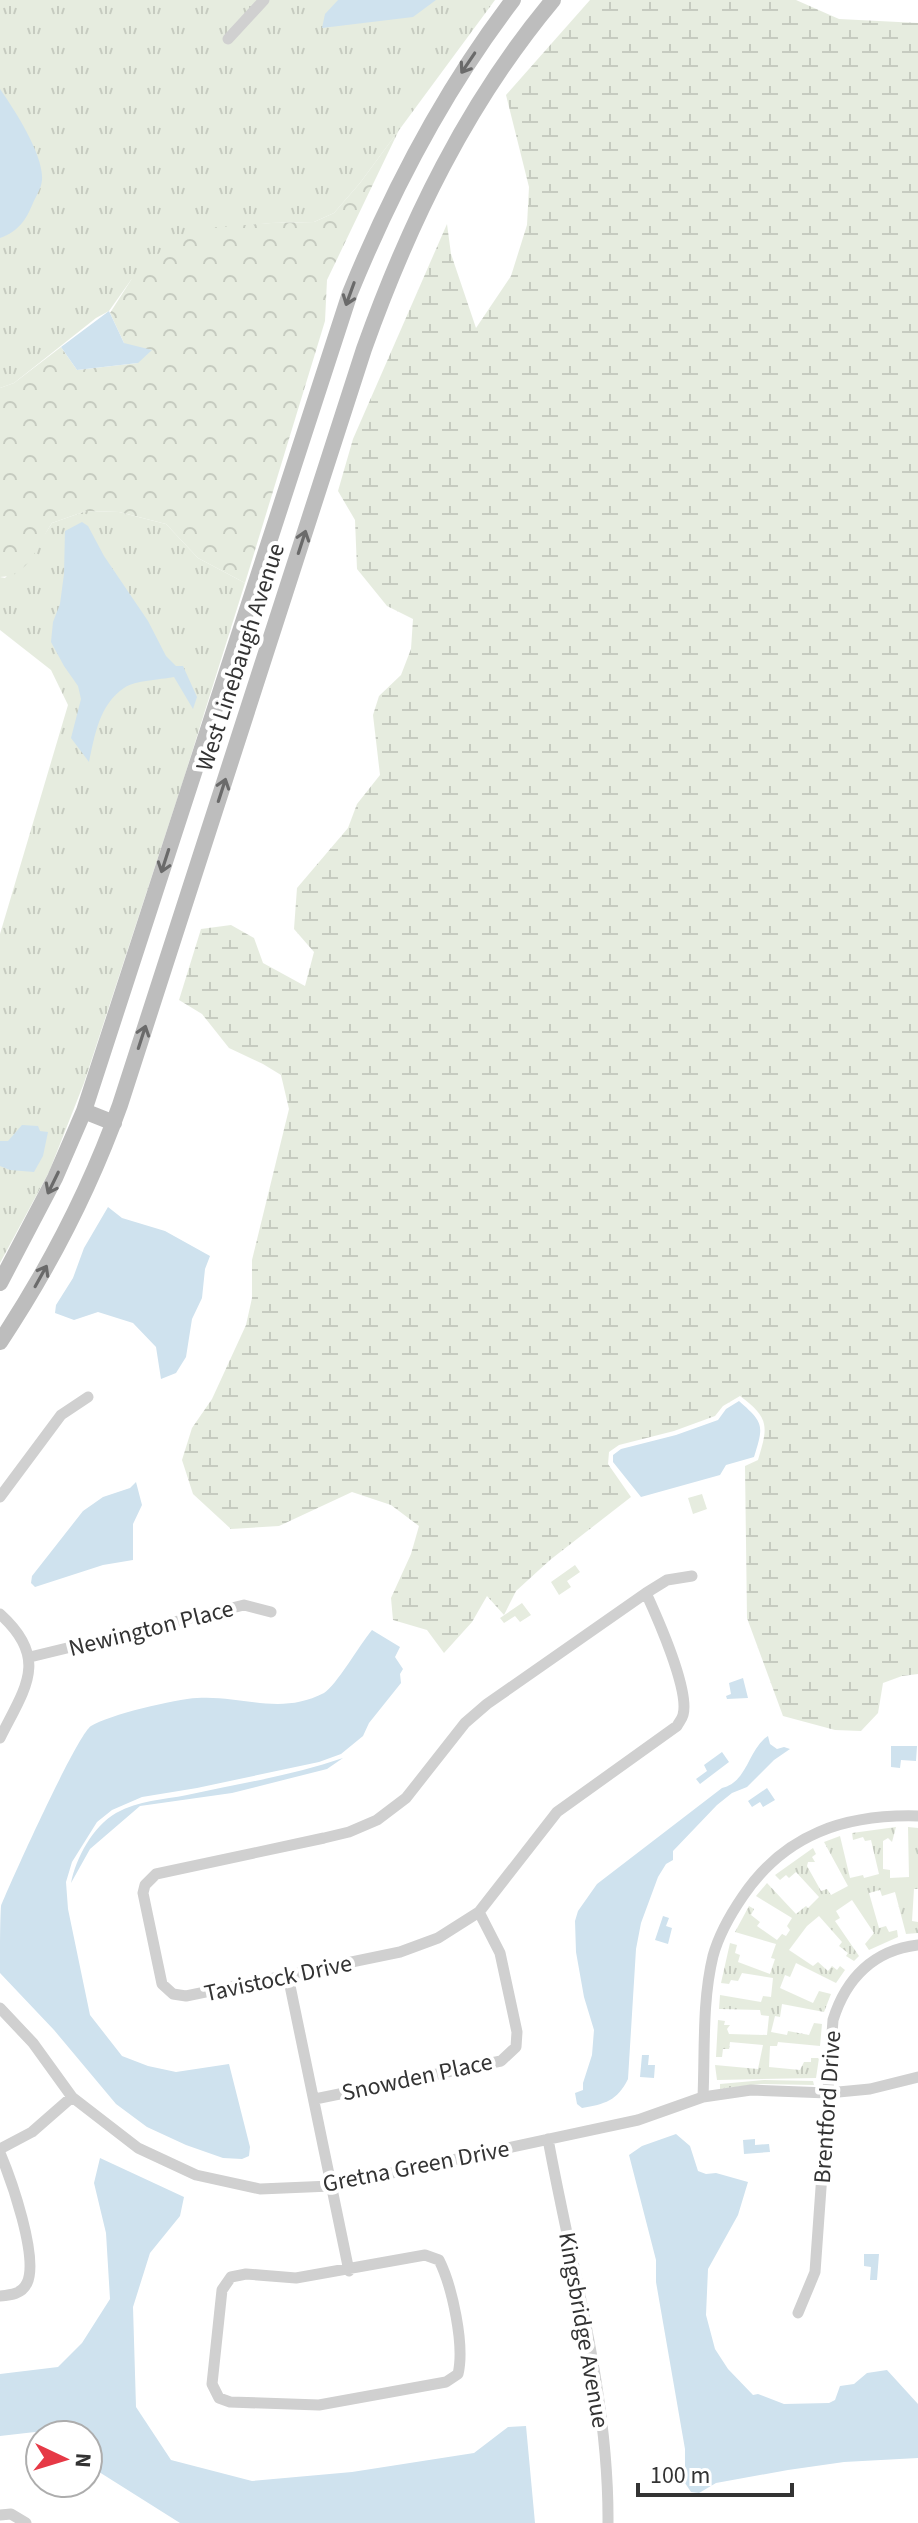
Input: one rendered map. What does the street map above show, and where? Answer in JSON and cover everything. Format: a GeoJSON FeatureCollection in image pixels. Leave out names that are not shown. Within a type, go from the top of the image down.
{"type":"FeatureCollection","features":[{"type":"Feature","properties":{"kind":"main road","name":"West Linebaugh Avenue"},"geometry":{"type":"LineString","coordinates":[[0,1283],[49,1192],[84,1111],[350,293],[399,179],[436,113],[513,0]]}},
{"type":"Feature","properties":{"kind":"main road","name":"West Linebaugh Avenue"},"geometry":{"type":"LineString","coordinates":[[0,1342],[58,1245],[114,1123],[383,296],[416,220],[459,137],[495,76],[553,0]]}},
{"type":"Feature","properties":{"kind":"main road"},"geometry":{"type":"LineString","coordinates":[[84,1111],[114,1123]]}},
{"type":"Feature","properties":{"kind":"street"},"geometry":{"type":"LineString","coordinates":[[228,39],[264,0]]}},
{"type":"Feature","properties":{"kind":"street"},"geometry":{"type":"LineString","coordinates":[[0,1497],[61,1415],[88,1397]]}},
{"type":"Feature","properties":{"kind":"street","name":"Tavistock Drive"},"geometry":{"type":"LineString","coordinates":[[646,1593],[668,1644],[684,1703],[683,1715],[677,1726],[557,1812],[479,1912],[438,1938],[400,1952],[186,1996],[173,1994],[162,1984],[143,1893],[145,1885],[162,1871],[336,1835],[377,1820],[406,1798],[465,1723],[487,1704],[646,1593],[667,1580],[692,1576]]}},
{"type":"Feature","properties":{"kind":"street","name":"Newington Place"},"geometry":{"type":"LineString","coordinates":[[30,1657],[244,1605],[271,1612]]}},
{"type":"Feature","properties":{"kind":"street"},"geometry":{"type":"LineString","coordinates":[[0,1614],[23,1640],[30,1657],[27,1684],[0,1738]]}},
{"type":"Feature","properties":{"kind":"street"},"geometry":{"type":"LineString","coordinates":[[703,2097],[714,1952],[726,1922],[753,1881],[786,1850],[833,1826],[883,1815],[918,1816]]}},
{"type":"Feature","properties":{"kind":"street","name":"Snowden Place"},"geometry":{"type":"LineString","coordinates":[[315,2099],[501,2061],[510,2055],[516,2047],[517,2032],[502,1962],[479,1912]]}},
{"type":"Feature","properties":{"kind":"street","name":"Brentford Drive"},"geometry":{"type":"LineString","coordinates":[[798,2313],[815,2272],[833,2020],[846,1988],[863,1968],[877,1957],[901,1947],[918,1945]]}},
{"type":"Feature","properties":{"kind":"street"},"geometry":{"type":"LineString","coordinates":[[288,1976],[349,2271]]}},
{"type":"Feature","properties":{"kind":"street","name":"Gretna Green Drive"},"geometry":{"type":"LineString","coordinates":[[0,2008],[33,2043],[72,2097],[138,2148],[196,2175],[260,2189],[331,2186],[638,2120],[703,2097],[751,2090],[828,2093],[870,2089],[918,2077]]}},
{"type":"Feature","properties":{"kind":"street"},"geometry":{"type":"LineString","coordinates":[[0,2296],[17,2294],[27,2286],[30,2272],[21,2212],[0,2151],[32,2132],[72,2097]]}},
{"type":"Feature","properties":{"kind":"street","name":"Kingsbridge Avenue"},"geometry":{"type":"LineString","coordinates":[[548,2139],[595,2373],[605,2453],[608,2523]]}},
{"type":"Feature","properties":{"kind":"street"},"geometry":{"type":"LineString","coordinates":[[425,2255],[439,2260],[447,2276],[462,2358],[458,2374],[446,2382],[319,2405],[230,2402],[219,2398],[212,2384],[222,2290],[231,2277],[246,2274],[296,2278],[349,2271],[425,2255]]}},
{"type":"Feature","properties":{"kind":"street"},"geometry":{"type":"LineString","coordinates":[[0,2515],[11,2514],[26,2523]]}},
{"type":"Feature","properties":{"kind":"green space"},"geometry":{"type":"Polygon","coordinates":[[[0,0],[495,0],[360,183],[334,213],[314,222],[234,227],[131,280],[109,311],[14,383],[0,388],[0,0]]]}},
{"type":"Feature","properties":{"kind":"green space"},"geometry":{"type":"Polygon","coordinates":[[[590,0],[796,0],[839,19],[918,23],[918,1674],[883,1683],[878,1713],[861,1731],[835,1730],[783,1716],[747,1618],[745,1466],[758,1460],[765,1431],[762,1417],[740,1396],[723,1406],[715,1416],[674,1431],[619,1445],[609,1452],[608,1464],[631,1497],[550,1560],[516,1591],[504,1615],[487,1596],[472,1622],[444,1653],[427,1630],[393,1620],[391,1598],[411,1554],[419,1526],[391,1505],[352,1492],[279,1526],[231,1529],[193,1494],[182,1460],[192,1428],[212,1399],[246,1325],[252,1298],[252,1260],[289,1109],[281,1075],[229,1048],[202,1014],[179,1000],[201,929],[231,925],[254,938],[263,963],[305,986],[314,952],[294,929],[297,888],[348,828],[357,804],[380,775],[373,715],[379,696],[401,675],[411,649],[413,619],[387,606],[357,569],[355,520],[338,491],[353,439],[447,224],[451,254],[476,328],[511,276],[527,225],[529,187],[506,95],[590,0]]]}},
{"type":"Feature","properties":{"kind":"green space"},"geometry":{"type":"Polygon","coordinates":[[[399,130],[327,280],[325,321],[245,583],[198,558],[166,524],[119,512],[86,511],[52,523],[26,565],[10,576],[0,577],[0,388],[14,383],[61,347],[77,370],[138,363],[124,343],[110,313],[131,280],[174,239],[193,229],[314,222],[334,213],[399,130]]]}},
{"type":"Feature","properties":{"kind":"green space"},"geometry":{"type":"Polygon","coordinates":[[[86,511],[119,512],[166,524],[198,558],[245,583],[84,1083],[49,1172],[0,1263],[0,934],[68,705],[51,670],[0,630],[0,577],[5,578],[52,523],[86,511]]]}},
{"type":"Feature","properties":{"kind":"green space"},"geometry":{"type":"Polygon","coordinates":[[[702,1494],[707,1509],[693,1514],[688,1498],[702,1494]]]}},
{"type":"Feature","properties":{"kind":"green space"},"geometry":{"type":"Polygon","coordinates":[[[575,1565],[580,1572],[567,1581],[571,1587],[559,1595],[551,1582],[575,1565]]]}},
{"type":"Feature","properties":{"kind":"green space"},"geometry":{"type":"Polygon","coordinates":[[[522,1603],[531,1615],[520,1622],[515,1616],[504,1623],[500,1618],[522,1603]]]}},
{"type":"Feature","properties":{"kind":"green space"},"geometry":{"type":"Polygon","coordinates":[[[896,1827],[892,1842],[888,1838],[883,1841],[883,1869],[890,1870],[890,1878],[909,1877],[908,1827],[918,1828],[918,1889],[914,1889],[912,1921],[918,1922],[918,1933],[906,1934],[895,1892],[882,1896],[880,1890],[869,1893],[879,1928],[886,1926],[889,1932],[897,1930],[898,1937],[869,1950],[865,1944],[874,1933],[852,1900],[836,1911],[840,1918],[835,1921],[859,1956],[854,1961],[846,1956],[848,1953],[839,1946],[842,1942],[819,1916],[789,1950],[813,1966],[818,1962],[828,1971],[832,1966],[845,1970],[836,1983],[796,1963],[790,1977],[785,1975],[780,1988],[813,2003],[819,1991],[831,1994],[824,2012],[782,2004],[780,2017],[775,2016],[771,2032],[809,2035],[814,2023],[822,2024],[820,2046],[778,2042],[777,2046],[770,2046],[769,2067],[800,2070],[804,2062],[819,2058],[816,2078],[717,2080],[715,2065],[758,2069],[763,2045],[730,2042],[729,2049],[723,2049],[722,2057],[716,2057],[718,2020],[730,2025],[727,2029],[729,2034],[767,2035],[769,2016],[761,2015],[760,2010],[719,2009],[720,1995],[761,2002],[763,1996],[771,1997],[773,1978],[742,1973],[738,1981],[721,1983],[730,1943],[737,1945],[735,1953],[740,1955],[738,1962],[770,1974],[775,1959],[771,1958],[776,1944],[735,1932],[749,1906],[754,1909],[751,1915],[760,1922],[757,1926],[777,1940],[790,1930],[787,1926],[792,1918],[756,1896],[767,1883],[796,1914],[806,1906],[808,1908],[819,1897],[796,1872],[780,1880],[775,1875],[813,1848],[815,1862],[808,1862],[807,1866],[821,1891],[827,1889],[831,1895],[848,1886],[824,1842],[840,1836],[850,1878],[879,1874],[871,1840],[865,1841],[863,1837],[853,1840],[852,1833],[896,1827]]]}},
{"type":"Feature","properties":{"kind":"green space"},"geometry":{"type":"Polygon","coordinates":[[[764,2080],[813,2081],[814,2085],[760,2084],[720,2089],[720,2084],[764,2080]]]}},
{"type":"Feature","properties":{"kind":"water"},"geometry":{"type":"Polygon","coordinates":[[[338,0],[436,0],[413,17],[322,28],[325,14],[338,0]]]}},
{"type":"Feature","properties":{"kind":"water"},"geometry":{"type":"Polygon","coordinates":[[[0,89],[33,145],[42,180],[24,220],[0,238],[0,89]]]}},
{"type":"Feature","properties":{"kind":"water"},"geometry":{"type":"Polygon","coordinates":[[[109,311],[124,343],[152,350],[138,363],[77,370],[61,347],[109,311]]]}},
{"type":"Feature","properties":{"kind":"water"},"geometry":{"type":"Polygon","coordinates":[[[82,522],[88,526],[104,556],[148,621],[166,656],[176,666],[183,666],[197,697],[193,709],[174,677],[124,688],[104,712],[89,762],[71,738],[81,699],[78,686],[51,642],[64,574],[65,531],[82,522]]]}},
{"type":"Feature","properties":{"kind":"water"},"geometry":{"type":"Polygon","coordinates":[[[22,1125],[38,1126],[40,1131],[48,1132],[43,1156],[34,1172],[0,1166],[0,1141],[8,1141],[22,1125]]]}},
{"type":"Feature","properties":{"kind":"water"},"geometry":{"type":"Polygon","coordinates":[[[108,1207],[122,1218],[165,1231],[210,1256],[205,1269],[202,1298],[192,1319],[186,1357],[176,1373],[161,1379],[156,1347],[133,1323],[98,1312],[74,1320],[55,1313],[84,1248],[108,1207]]]}},
{"type":"Feature","properties":{"kind":"water"},"geometry":{"type":"Polygon","coordinates":[[[739,1401],[760,1425],[757,1446],[754,1457],[726,1465],[720,1475],[641,1497],[613,1462],[613,1455],[621,1449],[718,1420],[726,1409],[739,1401]]]}},
{"type":"Feature","properties":{"kind":"water"},"geometry":{"type":"Polygon","coordinates":[[[136,1482],[142,1505],[133,1524],[133,1560],[103,1565],[35,1587],[31,1583],[32,1576],[83,1511],[103,1497],[130,1488],[136,1482]]]}},
{"type":"Feature","properties":{"kind":"water"},"geometry":{"type":"Polygon","coordinates":[[[372,1630],[400,1647],[395,1657],[403,1669],[401,1683],[369,1723],[363,1736],[341,1754],[319,1762],[142,1797],[112,1810],[97,1822],[72,1862],[66,1882],[68,1909],[90,2015],[122,2056],[176,2072],[229,2064],[250,2147],[249,2156],[242,2159],[223,2158],[147,2127],[116,2104],[54,2030],[0,1973],[1,1906],[59,1780],[91,1726],[126,1713],[187,1699],[214,1698],[276,1704],[308,1700],[329,1689],[372,1630]]]}},
{"type":"Feature","properties":{"kind":"water"},"geometry":{"type":"Polygon","coordinates":[[[743,1678],[748,1698],[727,1699],[726,1696],[731,1694],[729,1683],[743,1678]]]}},
{"type":"Feature","properties":{"kind":"water"},"geometry":{"type":"Polygon","coordinates":[[[768,1736],[770,1744],[777,1749],[790,1749],[747,1787],[732,1793],[717,1805],[673,1851],[673,1860],[666,1864],[658,1877],[641,1923],[636,1949],[628,2079],[610,2100],[582,2108],[577,2104],[575,2093],[583,2090],[592,2055],[594,2030],[576,1952],[575,1921],[578,1911],[597,1884],[722,1788],[731,1785],[768,1736]]]}},
{"type":"Feature","properties":{"kind":"water"},"geometry":{"type":"Polygon","coordinates":[[[891,1746],[917,1746],[916,1761],[901,1760],[900,1768],[891,1767],[891,1746]]]}},
{"type":"Feature","properties":{"kind":"water"},"geometry":{"type":"Polygon","coordinates":[[[722,1752],[729,1762],[700,1784],[696,1779],[707,1771],[704,1765],[722,1752]]]}},
{"type":"Feature","properties":{"kind":"water"},"geometry":{"type":"Polygon","coordinates":[[[343,1758],[327,1769],[232,1793],[140,1806],[90,1849],[71,1883],[81,1853],[93,1834],[116,1813],[133,1805],[285,1774],[343,1758]]]}},
{"type":"Feature","properties":{"kind":"water"},"geometry":{"type":"Polygon","coordinates":[[[767,1788],[775,1800],[763,1807],[760,1802],[752,1807],[748,1801],[767,1788]]]}},
{"type":"Feature","properties":{"kind":"water"},"geometry":{"type":"Polygon","coordinates":[[[663,1916],[669,1918],[666,1926],[672,1928],[668,1944],[655,1940],[663,1916]]]}},
{"type":"Feature","properties":{"kind":"water"},"geometry":{"type":"Polygon","coordinates":[[[642,2055],[649,2055],[648,2065],[655,2065],[654,2078],[640,2077],[642,2055]]]}},
{"type":"Feature","properties":{"kind":"water"},"geometry":{"type":"Polygon","coordinates":[[[676,2134],[690,2146],[698,2171],[748,2182],[738,2215],[708,2269],[706,2315],[715,2349],[728,2369],[753,2395],[784,2404],[829,2403],[835,2400],[840,2386],[854,2384],[867,2373],[887,2370],[918,2404],[918,2458],[844,2462],[788,2470],[716,2483],[699,2493],[691,2492],[685,2483],[685,2449],[656,2282],[656,2260],[629,2155],[642,2146],[676,2134]]]}},
{"type":"Feature","properties":{"kind":"water"},"geometry":{"type":"Polygon","coordinates":[[[755,2139],[755,2145],[769,2144],[770,2152],[744,2154],[743,2140],[755,2139]]]}},
{"type":"Feature","properties":{"kind":"water"},"geometry":{"type":"Polygon","coordinates":[[[100,2158],[184,2197],[180,2216],[150,2253],[133,2307],[136,2407],[171,2460],[252,2481],[352,2472],[474,2453],[508,2427],[526,2426],[535,2523],[180,2523],[104,2475],[104,2419],[24,2419],[24,2433],[0,2436],[0,2374],[58,2367],[82,2343],[110,2299],[106,2233],[94,2183],[100,2158]]]}},
{"type":"Feature","properties":{"kind":"water"},"geometry":{"type":"Polygon","coordinates":[[[864,2254],[879,2254],[877,2280],[870,2280],[871,2267],[864,2266],[864,2254]]]}}]}
